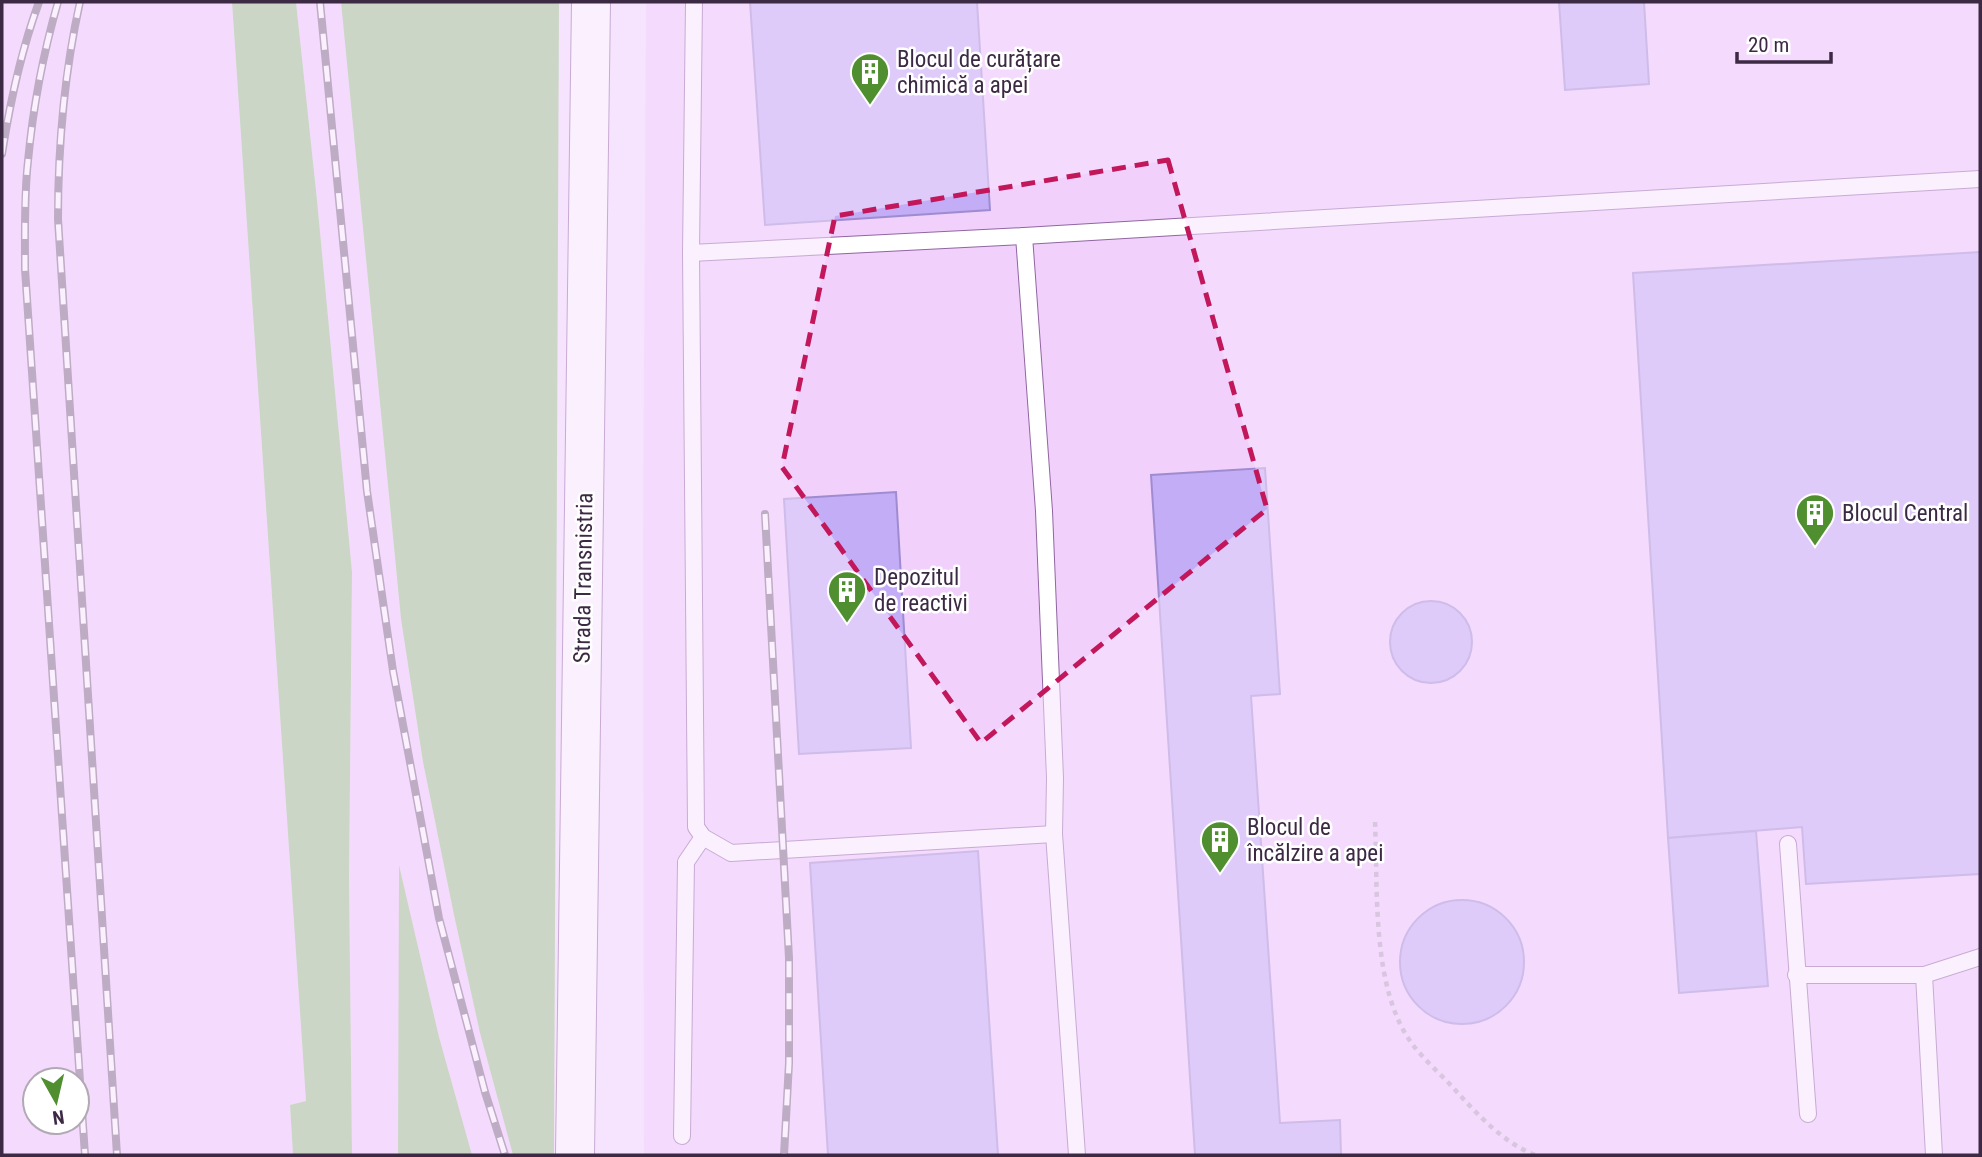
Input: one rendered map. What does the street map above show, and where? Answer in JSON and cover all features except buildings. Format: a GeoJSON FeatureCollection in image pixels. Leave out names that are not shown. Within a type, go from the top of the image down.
{"type":"FeatureCollection","features":[{"type":"Feature","properties":{"kind":"street","name":"Strada Transnistria"},"geometry":{"type":"LineString","coordinates":[[575,1155],[591,2]]}},
{"type":"Feature","properties":{"kind":"lane"},"geometry":{"type":"LineString","coordinates":[[694,2],[691,253],[696,827],[703,837],[731,853],[1054,834]]}},
{"type":"Feature","properties":{"kind":"lane"},"geometry":{"type":"LineString","coordinates":[[691,253],[1024,236],[1980,179]]}},
{"type":"Feature","properties":{"kind":"lane"},"geometry":{"type":"LineString","coordinates":[[1024,236],[1044,511],[1055,778],[1054,834],[1077,1155]]}},
{"type":"Feature","properties":{"kind":"lane"},"geometry":{"type":"LineString","coordinates":[[682,1136],[685,862],[703,837]]}},
{"type":"Feature","properties":{"kind":"lane"},"geometry":{"type":"LineString","coordinates":[[1788,844],[1808,1114]]}},
{"type":"Feature","properties":{"kind":"lane"},"geometry":{"type":"LineString","coordinates":[[1796,975],[1924,975],[1980,957]]}},
{"type":"Feature","properties":{"kind":"lane"},"geometry":{"type":"LineString","coordinates":[[1924,975],[1934,1155]]}},
{"type":"Feature","properties":{"kind":"path"},"geometry":{"type":"LineString","coordinates":[[1375,822],[1379,934],[1386,991],[1395,1010],[1412,1044],[1469,1105],[1510,1143],[1535,1155]]}},
{"type":"Feature","properties":{"kind":"highlighted area"},"geometry":{"type":"Polygon","coordinates":[[[1168,160],[1267,509],[981,743],[782,467],[835,216],[1168,160]]]}},
{"type":"Feature","properties":{"kind":"shaded area"},"geometry":{"type":"Polygon","coordinates":[[[2,2],[232,2],[306,1101],[290,1105],[293,1155],[2,1155],[2,2]]]}},
{"type":"Feature","properties":{"kind":"shaded area"},"geometry":{"type":"Polygon","coordinates":[[[296,2],[341,2],[401,619],[423,762],[454,915],[480,1033],[513,1155],[472,1155],[439,1037],[400,869],[398,1155],[352,1155],[349,878],[352,572],[296,2]]]}},
{"type":"Feature","properties":{"kind":"shaded area"},"geometry":{"type":"Polygon","coordinates":[[[646,2],[1980,2],[1980,1155],[644,1155],[646,2]]]}},
{"type":"Feature","properties":{"kind":"green space"},"geometry":{"type":"Polygon","coordinates":[[[232,2],[296,2],[317,200],[352,572],[349,878],[352,1155],[293,1155],[290,1105],[306,1101],[232,2]]]}},
{"type":"Feature","properties":{"kind":"green space"},"geometry":{"type":"Polygon","coordinates":[[[341,2],[559,2],[554,1155],[513,1155],[480,1033],[423,762],[401,619],[341,2]]]}},
{"type":"Feature","properties":{"kind":"green space"},"geometry":{"type":"Polygon","coordinates":[[[399,865],[439,1037],[472,1155],[398,1155],[399,865]]]}},
{"type":"Feature","properties":{"kind":"railway"},"geometry":{"type":"LineString","coordinates":[[2,154],[17,77],[39,2]]}},
{"type":"Feature","properties":{"kind":"railway"},"geometry":{"type":"LineString","coordinates":[[58,2],[43,61],[30,141],[25,201],[25,269],[85,1155]]}},
{"type":"Feature","properties":{"kind":"railway"},"geometry":{"type":"LineString","coordinates":[[80,2],[63,110],[58,219],[117,1155]]}},
{"type":"Feature","properties":{"kind":"railway"},"geometry":{"type":"LineString","coordinates":[[320,2],[367,491],[393,671],[439,918],[485,1092],[505,1155]]}},
{"type":"Feature","properties":{"kind":"railway"},"geometry":{"type":"LineString","coordinates":[[765,514],[789,958],[789,1063],[784,1155]]}},
{"type":"Feature","properties":{"kind":"place","name":"Blocul de curățare chimică a apei"},"geometry":{"type":"Point","coordinates":[870,106]}},
{"type":"Feature","properties":{"kind":"place","name":"Blocul Central"},"geometry":{"type":"Point","coordinates":[1815,547]}},
{"type":"Feature","properties":{"kind":"place","name":"Depozitul de reaсtivi"},"geometry":{"type":"Point","coordinates":[847,624]}},
{"type":"Feature","properties":{"kind":"place","name":"Blocul de încălzire a apei"},"geometry":{"type":"Point","coordinates":[1220,874]}}]}
